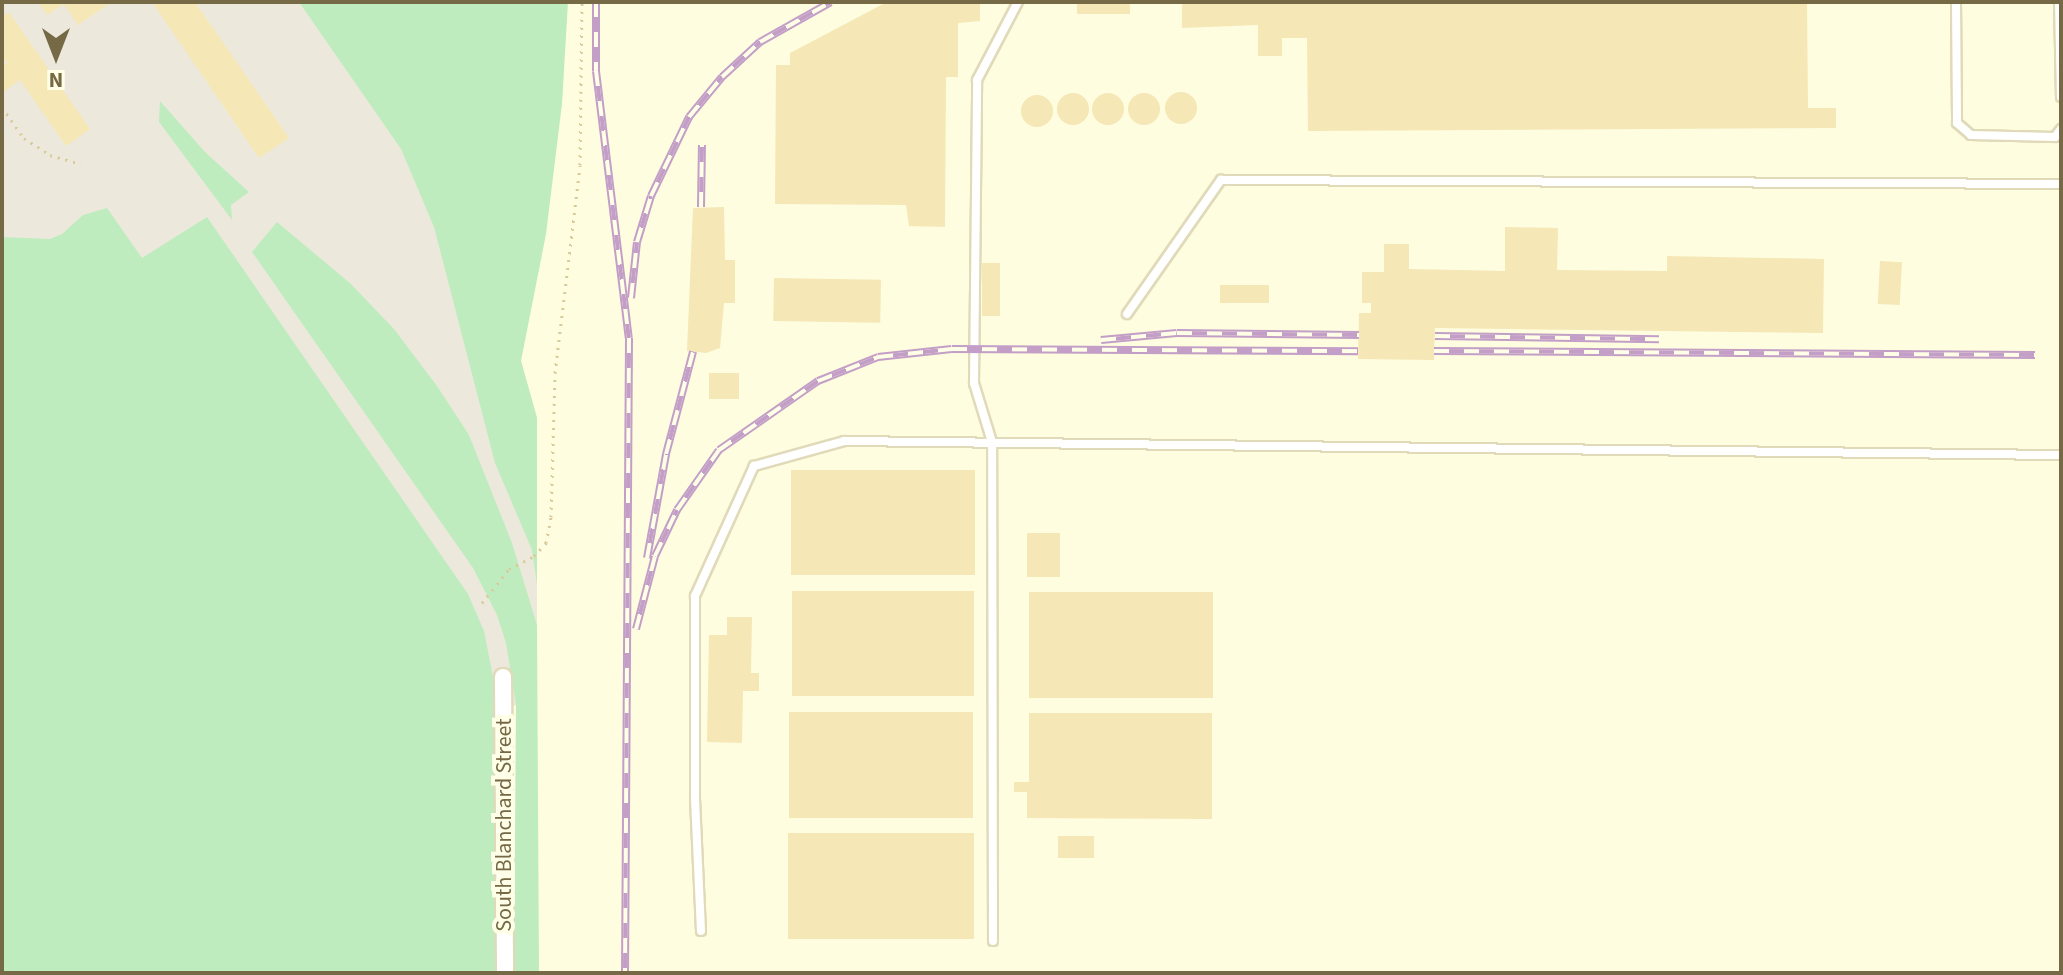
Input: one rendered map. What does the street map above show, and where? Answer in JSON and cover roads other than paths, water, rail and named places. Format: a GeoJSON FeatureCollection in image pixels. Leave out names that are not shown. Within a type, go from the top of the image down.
{"type":"FeatureCollection","features":[{"type":"Feature","properties":{"kind":"street","name":"South Blanchard Street"},"geometry":{"type":"LineString","coordinates":[[503,677],[505,973]]}},
{"type":"Feature","properties":{"kind":"lane"},"geometry":{"type":"LineString","coordinates":[[993,941],[992,442],[974,383],[977,80],[1018,2]]}},
{"type":"Feature","properties":{"kind":"lane"},"geometry":{"type":"LineString","coordinates":[[1956,2],[1957,123],[1971,135],[2055,137],[2061,129]]}},
{"type":"Feature","properties":{"kind":"lane"},"geometry":{"type":"LineString","coordinates":[[2059,2],[2061,97]]}},
{"type":"Feature","properties":{"kind":"lane"},"geometry":{"type":"LineString","coordinates":[[1127,314],[1221,180],[2061,184]]}},
{"type":"Feature","properties":{"kind":"lane"},"geometry":{"type":"LineString","coordinates":[[701,931],[695,797],[695,596],[754,466],[844,441],[2061,455]]}},
{"type":"Feature","properties":{"kind":"railway"},"geometry":{"type":"LineString","coordinates":[[596,2],[596,71],[629,338],[625,973]]}},
{"type":"Feature","properties":{"kind":"railway"},"geometry":{"type":"LineString","coordinates":[[631,298],[637,242],[651,196],[689,117],[722,77],[760,42],[831,2]]}},
{"type":"Feature","properties":{"kind":"railway"},"geometry":{"type":"LineString","coordinates":[[701,207],[702,145]]}},
{"type":"Feature","properties":{"kind":"railway"},"geometry":{"type":"LineString","coordinates":[[1101,340],[1177,333],[1359,335]]}},
{"type":"Feature","properties":{"kind":"railway"},"geometry":{"type":"LineString","coordinates":[[1435,336],[1659,339]]}},
{"type":"Feature","properties":{"kind":"railway"},"geometry":{"type":"LineString","coordinates":[[636,629],[655,556],[677,510],[719,450],[818,381],[878,357],[952,349],[1358,351]]}},
{"type":"Feature","properties":{"kind":"railway"},"geometry":{"type":"LineString","coordinates":[[1434,351],[2035,355]]}},
{"type":"Feature","properties":{"kind":"railway"},"geometry":{"type":"LineString","coordinates":[[647,558],[666,454],[693,352]]}}]}
